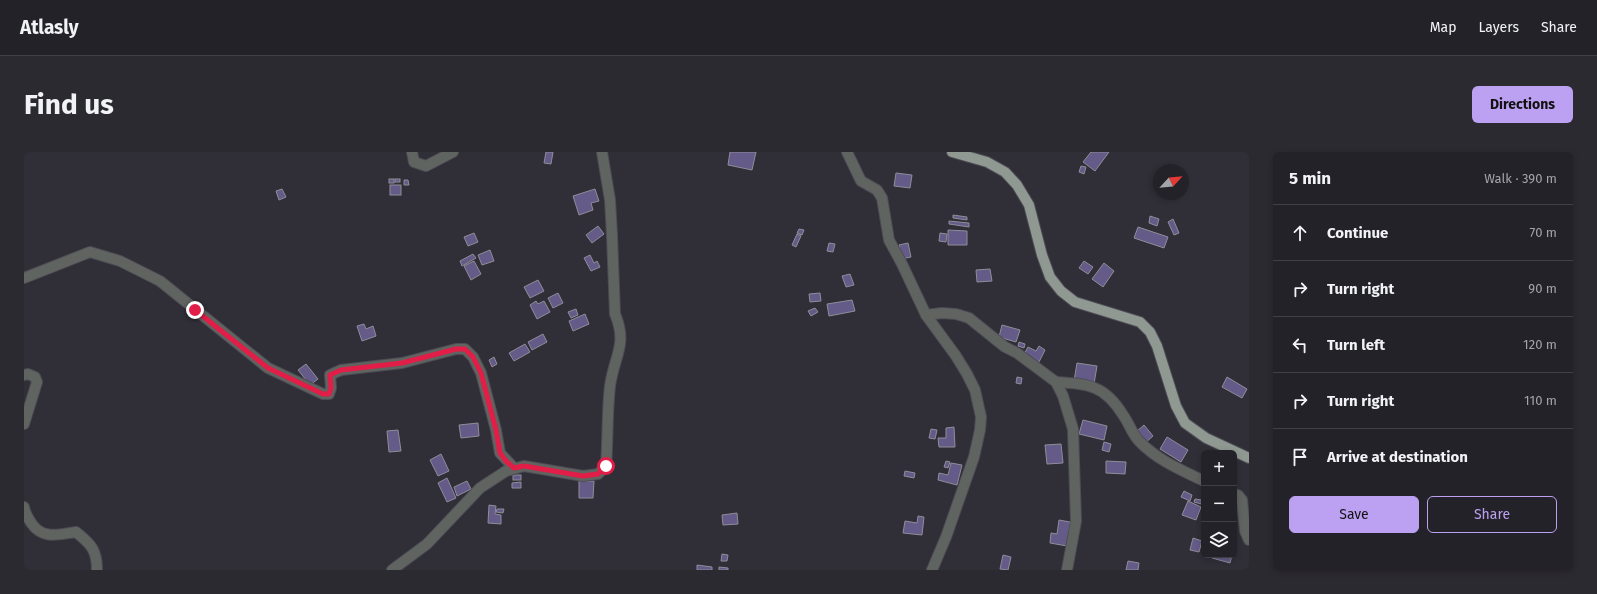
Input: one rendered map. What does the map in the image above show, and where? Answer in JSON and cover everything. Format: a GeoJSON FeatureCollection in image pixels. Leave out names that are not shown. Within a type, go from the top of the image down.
{"type":"FeatureCollection","features":[{"type":"Feature","properties":{"kind":"main road"},"geometry":{"type":"LineString","coordinates":[[952,152],[987,162],[1005,172],[1017,186],[1029,205],[1042,255],[1050,277],[1061,291],[1076,302],[1140,322],[1150,332],[1157,346],[1176,406],[1185,423],[1206,438],[1249,458]]}},
{"type":"Feature","properties":{"kind":"street"},"geometry":{"type":"LineString","coordinates":[[412,152],[414,162],[426,166],[453,152]]}},
{"type":"Feature","properties":{"kind":"street"},"geometry":{"type":"LineString","coordinates":[[392,570],[427,544],[480,488],[506,471],[524,466],[583,476],[598,474],[606,466],[610,384],[617,360],[621,335],[620,325],[615,314],[610,200],[602,152]]}},
{"type":"Feature","properties":{"kind":"street"},"geometry":{"type":"LineString","coordinates":[[848,152],[861,181],[878,190],[882,198],[889,240],[926,315],[956,356],[967,374],[975,390],[981,418],[974,457],[946,537],[932,570]]}},
{"type":"Feature","properties":{"kind":"street"},"geometry":{"type":"LineString","coordinates":[[24,278],[90,252],[120,261],[160,281],[268,368],[323,394],[329,394],[331,391],[330,375],[341,370],[402,363],[456,349],[465,349],[473,357],[481,373],[496,430],[500,453],[514,468]]}},
{"type":"Feature","properties":{"kind":"street"},"geometry":{"type":"LineString","coordinates":[[926,315],[942,313],[956,314],[969,318],[1005,347],[1017,353],[1056,382],[1063,396],[1073,429],[1076,521],[1067,570]]}},
{"type":"Feature","properties":{"kind":"street"},"geometry":{"type":"LineString","coordinates":[[24,375],[28,374],[35,377],[37,382],[24,424]]}},
{"type":"Feature","properties":{"kind":"street"},"geometry":{"type":"LineString","coordinates":[[1056,382],[1084,384],[1098,389],[1110,397],[1123,414],[1138,441],[1160,459],[1201,480]]}},
{"type":"Feature","properties":{"kind":"street"},"geometry":{"type":"LineString","coordinates":[[1237,495],[1242,500],[1245,531],[1249,540]]}},
{"type":"Feature","properties":{"kind":"street"},"geometry":{"type":"LineString","coordinates":[[24,507],[25,515],[36,530],[45,535],[76,532],[92,546],[97,564],[97,570]]}},
{"type":"Feature","properties":{"kind":"building"},"geometry":{"type":"Polygon","coordinates":[[[546,152],[553,152],[551,164],[544,163],[546,152]]]}},
{"type":"Feature","properties":{"kind":"building"},"geometry":{"type":"Polygon","coordinates":[[[730,152],[756,152],[752,170],[728,165],[730,152]]]}},
{"type":"Feature","properties":{"kind":"building"},"geometry":{"type":"Polygon","coordinates":[[[1091,152],[1109,152],[1095,171],[1083,162],[1091,152]]]}},
{"type":"Feature","properties":{"kind":"building"},"geometry":{"type":"Polygon","coordinates":[[[1081,166],[1086,167],[1084,174],[1079,172],[1081,166]]]}},
{"type":"Feature","properties":{"kind":"building"},"geometry":{"type":"Polygon","coordinates":[[[896,173],[912,175],[910,188],[894,186],[896,173]]]}},
{"type":"Feature","properties":{"kind":"building"},"geometry":{"type":"Polygon","coordinates":[[[389,179],[394,179],[394,183],[389,183],[389,179]]]}},
{"type":"Feature","properties":{"kind":"building"},"geometry":{"type":"Polygon","coordinates":[[[395,179],[400,179],[400,182],[395,182],[395,179]]]}},
{"type":"Feature","properties":{"kind":"building"},"geometry":{"type":"Polygon","coordinates":[[[404,180],[408,180],[409,185],[404,185],[404,180]]]}},
{"type":"Feature","properties":{"kind":"building"},"geometry":{"type":"Polygon","coordinates":[[[390,185],[401,185],[401,195],[390,195],[390,185]]]}},
{"type":"Feature","properties":{"kind":"building"},"geometry":{"type":"Polygon","coordinates":[[[282,189],[286,197],[279,200],[276,191],[282,189]]]}},
{"type":"Feature","properties":{"kind":"building"},"geometry":{"type":"Polygon","coordinates":[[[595,189],[599,201],[591,203],[593,210],[579,215],[573,196],[595,189]]]}},
{"type":"Feature","properties":{"kind":"building"},"geometry":{"type":"Polygon","coordinates":[[[953,215],[967,217],[967,220],[953,218],[953,215]]]}},
{"type":"Feature","properties":{"kind":"building"},"geometry":{"type":"Polygon","coordinates":[[[1150,216],[1159,219],[1157,226],[1149,223],[1150,216]]]}},
{"type":"Feature","properties":{"kind":"building"},"geometry":{"type":"Polygon","coordinates":[[[1173,219],[1179,233],[1174,235],[1168,222],[1173,219]]]}},
{"type":"Feature","properties":{"kind":"building"},"geometry":{"type":"Polygon","coordinates":[[[949,221],[969,223],[969,227],[949,224],[949,221]]]}},
{"type":"Feature","properties":{"kind":"building"},"geometry":{"type":"Polygon","coordinates":[[[598,226],[604,234],[592,243],[586,235],[598,226]]]}},
{"type":"Feature","properties":{"kind":"building"},"geometry":{"type":"Polygon","coordinates":[[[1138,227],[1168,237],[1164,248],[1134,238],[1138,227]]]}},
{"type":"Feature","properties":{"kind":"building"},"geometry":{"type":"Polygon","coordinates":[[[799,229],[804,230],[802,235],[797,233],[799,229]]]}},
{"type":"Feature","properties":{"kind":"building"},"geometry":{"type":"Polygon","coordinates":[[[948,230],[967,231],[967,245],[948,245],[948,230]]]}},
{"type":"Feature","properties":{"kind":"building"},"geometry":{"type":"Polygon","coordinates":[[[474,233],[478,242],[468,246],[464,237],[474,233]]]}},
{"type":"Feature","properties":{"kind":"building"},"geometry":{"type":"Polygon","coordinates":[[[940,233],[947,234],[946,242],[939,241],[940,233]]]}},
{"type":"Feature","properties":{"kind":"building"},"geometry":{"type":"Polygon","coordinates":[[[797,234],[801,236],[796,247],[792,245],[797,234]]]}},
{"type":"Feature","properties":{"kind":"building"},"geometry":{"type":"Polygon","coordinates":[[[829,243],[835,244],[833,252],[827,251],[829,243]]]}},
{"type":"Feature","properties":{"kind":"building"},"geometry":{"type":"Polygon","coordinates":[[[908,243],[911,257],[901,259],[899,245],[908,243]]]}},
{"type":"Feature","properties":{"kind":"building"},"geometry":{"type":"Polygon","coordinates":[[[490,250],[494,261],[482,265],[478,255],[490,250]]]}},
{"type":"Feature","properties":{"kind":"building"},"geometry":{"type":"Polygon","coordinates":[[[473,254],[476,258],[462,266],[460,261],[473,254]]]}},
{"type":"Feature","properties":{"kind":"building"},"geometry":{"type":"Polygon","coordinates":[[[590,255],[594,263],[597,261],[600,267],[591,271],[584,258],[590,255]]]}},
{"type":"Feature","properties":{"kind":"building"},"geometry":{"type":"Polygon","coordinates":[[[474,261],[481,274],[471,280],[464,266],[474,261]]]}},
{"type":"Feature","properties":{"kind":"building"},"geometry":{"type":"Polygon","coordinates":[[[1084,261],[1093,267],[1088,274],[1079,268],[1084,261]]]}},
{"type":"Feature","properties":{"kind":"building"},"geometry":{"type":"Polygon","coordinates":[[[1104,263],[1114,271],[1103,287],[1092,279],[1104,263]]]}},
{"type":"Feature","properties":{"kind":"building"},"geometry":{"type":"Polygon","coordinates":[[[990,269],[992,281],[977,282],[976,270],[990,269]]]}},
{"type":"Feature","properties":{"kind":"building"},"geometry":{"type":"Polygon","coordinates":[[[850,274],[854,285],[846,287],[842,276],[850,274]]]}},
{"type":"Feature","properties":{"kind":"building"},"geometry":{"type":"Polygon","coordinates":[[[538,280],[544,291],[530,298],[524,287],[538,280]]]}},
{"type":"Feature","properties":{"kind":"building"},"geometry":{"type":"Polygon","coordinates":[[[558,293],[563,303],[553,308],[548,298],[558,293]]]}},
{"type":"Feature","properties":{"kind":"building"},"geometry":{"type":"Polygon","coordinates":[[[820,293],[821,301],[810,302],[809,294],[820,293]]]}},
{"type":"Feature","properties":{"kind":"building"},"geometry":{"type":"Polygon","coordinates":[[[852,300],[855,311],[829,316],[827,304],[852,300]]]}},
{"type":"Feature","properties":{"kind":"building"},"geometry":{"type":"Polygon","coordinates":[[[536,301],[538,304],[544,301],[550,312],[537,319],[530,305],[536,301]]]}},
{"type":"Feature","properties":{"kind":"building"},"geometry":{"type":"Polygon","coordinates":[[[815,308],[818,312],[811,316],[808,311],[815,308]]]}},
{"type":"Feature","properties":{"kind":"building"},"geometry":{"type":"Polygon","coordinates":[[[576,309],[578,315],[571,318],[568,312],[576,309]]]}},
{"type":"Feature","properties":{"kind":"building"},"geometry":{"type":"Polygon","coordinates":[[[585,314],[589,324],[573,331],[569,321],[585,314]]]}},
{"type":"Feature","properties":{"kind":"building"},"geometry":{"type":"Polygon","coordinates":[[[364,324],[366,329],[373,326],[376,336],[362,341],[357,326],[364,324]]]}},
{"type":"Feature","properties":{"kind":"building"},"geometry":{"type":"Polygon","coordinates":[[[1002,325],[1020,330],[1016,342],[999,337],[1002,325]]]}},
{"type":"Feature","properties":{"kind":"building"},"geometry":{"type":"Polygon","coordinates":[[[543,334],[547,342],[532,350],[528,342],[543,334]]]}},
{"type":"Feature","properties":{"kind":"building"},"geometry":{"type":"Polygon","coordinates":[[[1019,342],[1025,344],[1024,348],[1018,346],[1019,342]]]}},
{"type":"Feature","properties":{"kind":"building"},"geometry":{"type":"Polygon","coordinates":[[[525,344],[530,352],[514,361],[509,353],[525,344]]]}},
{"type":"Feature","properties":{"kind":"building"},"geometry":{"type":"Polygon","coordinates":[[[1039,346],[1045,350],[1038,364],[1023,356],[1028,347],[1036,351],[1039,346]]]}},
{"type":"Feature","properties":{"kind":"building"},"geometry":{"type":"Polygon","coordinates":[[[494,357],[497,364],[492,367],[489,360],[494,357]]]}},
{"type":"Feature","properties":{"kind":"building"},"geometry":{"type":"Polygon","coordinates":[[[1077,363],[1097,366],[1094,384],[1074,381],[1077,363]]]}},
{"type":"Feature","properties":{"kind":"building"},"geometry":{"type":"Polygon","coordinates":[[[306,364],[318,379],[310,385],[298,370],[306,364]]]}},
{"type":"Feature","properties":{"kind":"building"},"geometry":{"type":"Polygon","coordinates":[[[1017,377],[1022,378],[1021,384],[1016,383],[1017,377]]]}},
{"type":"Feature","properties":{"kind":"building"},"geometry":{"type":"Polygon","coordinates":[[[1227,377],[1247,389],[1242,398],[1222,387],[1227,377]]]}},
{"type":"Feature","properties":{"kind":"building"},"geometry":{"type":"Polygon","coordinates":[[[1083,420],[1107,426],[1104,440],[1079,434],[1083,420]]]}},
{"type":"Feature","properties":{"kind":"building"},"geometry":{"type":"Polygon","coordinates":[[[478,423],[479,436],[461,438],[459,425],[478,423]]]}},
{"type":"Feature","properties":{"kind":"building"},"geometry":{"type":"Polygon","coordinates":[[[1144,425],[1153,436],[1145,443],[1136,432],[1144,425]]]}},
{"type":"Feature","properties":{"kind":"building"},"geometry":{"type":"Polygon","coordinates":[[[954,427],[955,447],[939,447],[938,438],[946,438],[946,428],[954,427]]]}},
{"type":"Feature","properties":{"kind":"building"},"geometry":{"type":"Polygon","coordinates":[[[931,429],[937,430],[935,439],[929,438],[931,429]]]}},
{"type":"Feature","properties":{"kind":"building"},"geometry":{"type":"Polygon","coordinates":[[[398,430],[401,451],[389,452],[387,431],[398,430]]]}},
{"type":"Feature","properties":{"kind":"building"},"geometry":{"type":"Polygon","coordinates":[[[1167,437],[1188,450],[1181,462],[1160,449],[1167,437]]]}},
{"type":"Feature","properties":{"kind":"building"},"geometry":{"type":"Polygon","coordinates":[[[1104,442],[1111,444],[1109,452],[1102,450],[1104,442]]]}},
{"type":"Feature","properties":{"kind":"building"},"geometry":{"type":"Polygon","coordinates":[[[1061,444],[1063,463],[1047,464],[1045,445],[1061,444]]]}},
{"type":"Feature","properties":{"kind":"building"},"geometry":{"type":"Polygon","coordinates":[[[441,454],[449,471],[438,476],[430,460],[441,454]]]}},
{"type":"Feature","properties":{"kind":"building"},"geometry":{"type":"Polygon","coordinates":[[[946,461],[950,462],[948,468],[944,467],[946,461]]]}},
{"type":"Feature","properties":{"kind":"building"},"geometry":{"type":"Polygon","coordinates":[[[1106,461],[1126,462],[1125,474],[1106,473],[1106,461]]]}},
{"type":"Feature","properties":{"kind":"building"},"geometry":{"type":"Polygon","coordinates":[[[951,463],[962,465],[957,485],[938,480],[939,473],[948,475],[951,463]]]}},
{"type":"Feature","properties":{"kind":"building"},"geometry":{"type":"Polygon","coordinates":[[[905,471],[915,473],[914,478],[904,476],[905,471]]]}},
{"type":"Feature","properties":{"kind":"building"},"geometry":{"type":"Polygon","coordinates":[[[513,475],[521,475],[521,480],[513,480],[513,475]]]}},
{"type":"Feature","properties":{"kind":"building"},"geometry":{"type":"Polygon","coordinates":[[[447,478],[456,498],[447,502],[438,483],[447,478]]]}},
{"type":"Feature","properties":{"kind":"building"},"geometry":{"type":"Polygon","coordinates":[[[467,481],[471,489],[457,496],[454,487],[467,481]]]}},
{"type":"Feature","properties":{"kind":"building"},"geometry":{"type":"Polygon","coordinates":[[[579,481],[594,481],[593,498],[579,498],[579,481]]]}},
{"type":"Feature","properties":{"kind":"building"},"geometry":{"type":"Polygon","coordinates":[[[521,482],[521,488],[512,488],[512,483],[521,482]]]}},
{"type":"Feature","properties":{"kind":"building"},"geometry":{"type":"Polygon","coordinates":[[[1184,491],[1192,495],[1190,501],[1181,497],[1184,491]]]}},
{"type":"Feature","properties":{"kind":"building"},"geometry":{"type":"Polygon","coordinates":[[[1195,499],[1201,500],[1201,504],[1194,502],[1195,499]]]}},
{"type":"Feature","properties":{"kind":"building"},"geometry":{"type":"Polygon","coordinates":[[[1188,501],[1201,507],[1196,520],[1182,515],[1188,501]]]}},
{"type":"Feature","properties":{"kind":"building"},"geometry":{"type":"Polygon","coordinates":[[[489,505],[496,506],[495,514],[501,515],[501,524],[488,523],[489,505]]]}},
{"type":"Feature","properties":{"kind":"building"},"geometry":{"type":"Polygon","coordinates":[[[497,509],[504,509],[503,513],[496,512],[497,509]]]}},
{"type":"Feature","properties":{"kind":"building"},"geometry":{"type":"Polygon","coordinates":[[[737,513],[738,524],[723,525],[722,515],[737,513]]]}},
{"type":"Feature","properties":{"kind":"building"},"geometry":{"type":"Polygon","coordinates":[[[918,516],[924,517],[922,535],[903,533],[905,521],[917,523],[918,516]]]}},
{"type":"Feature","properties":{"kind":"building"},"geometry":{"type":"Polygon","coordinates":[[[1059,520],[1070,522],[1067,546],[1050,543],[1051,533],[1057,534],[1059,520]]]}},
{"type":"Feature","properties":{"kind":"building"},"geometry":{"type":"Polygon","coordinates":[[[1193,538],[1201,541],[1199,552],[1190,550],[1193,538]]]}},
{"type":"Feature","properties":{"kind":"building"},"geometry":{"type":"Polygon","coordinates":[[[722,554],[728,555],[727,561],[721,561],[722,554]]]}},
{"type":"Feature","properties":{"kind":"building"},"geometry":{"type":"Polygon","coordinates":[[[1003,555],[1011,557],[1008,570],[1000,569],[1003,555]]]}},
{"type":"Feature","properties":{"kind":"building"},"geometry":{"type":"Polygon","coordinates":[[[1212,558],[1231,558],[1230,563],[1212,558]]]}},
{"type":"Feature","properties":{"kind":"building"},"geometry":{"type":"Polygon","coordinates":[[[1128,561],[1139,563],[1138,570],[1126,570],[1128,561]]]}},
{"type":"Feature","properties":{"kind":"building"},"geometry":{"type":"Polygon","coordinates":[[[697,565],[712,567],[712,570],[697,570],[697,565]]]}},
{"type":"Feature","properties":{"kind":"building"},"geometry":{"type":"Polygon","coordinates":[[[719,567],[728,568],[728,570],[719,570],[719,567]]]}},
{"type":"Feature","properties":{"kind":"route"},"geometry":{"type":"LineString","coordinates":[[195,310],[268,368],[323,394],[329,394],[331,391],[330,375],[334,372],[402,363],[456,349],[465,349],[473,357],[481,373],[496,430],[500,453],[514,468],[524,466],[583,476],[598,474],[606,466]]}}]}
